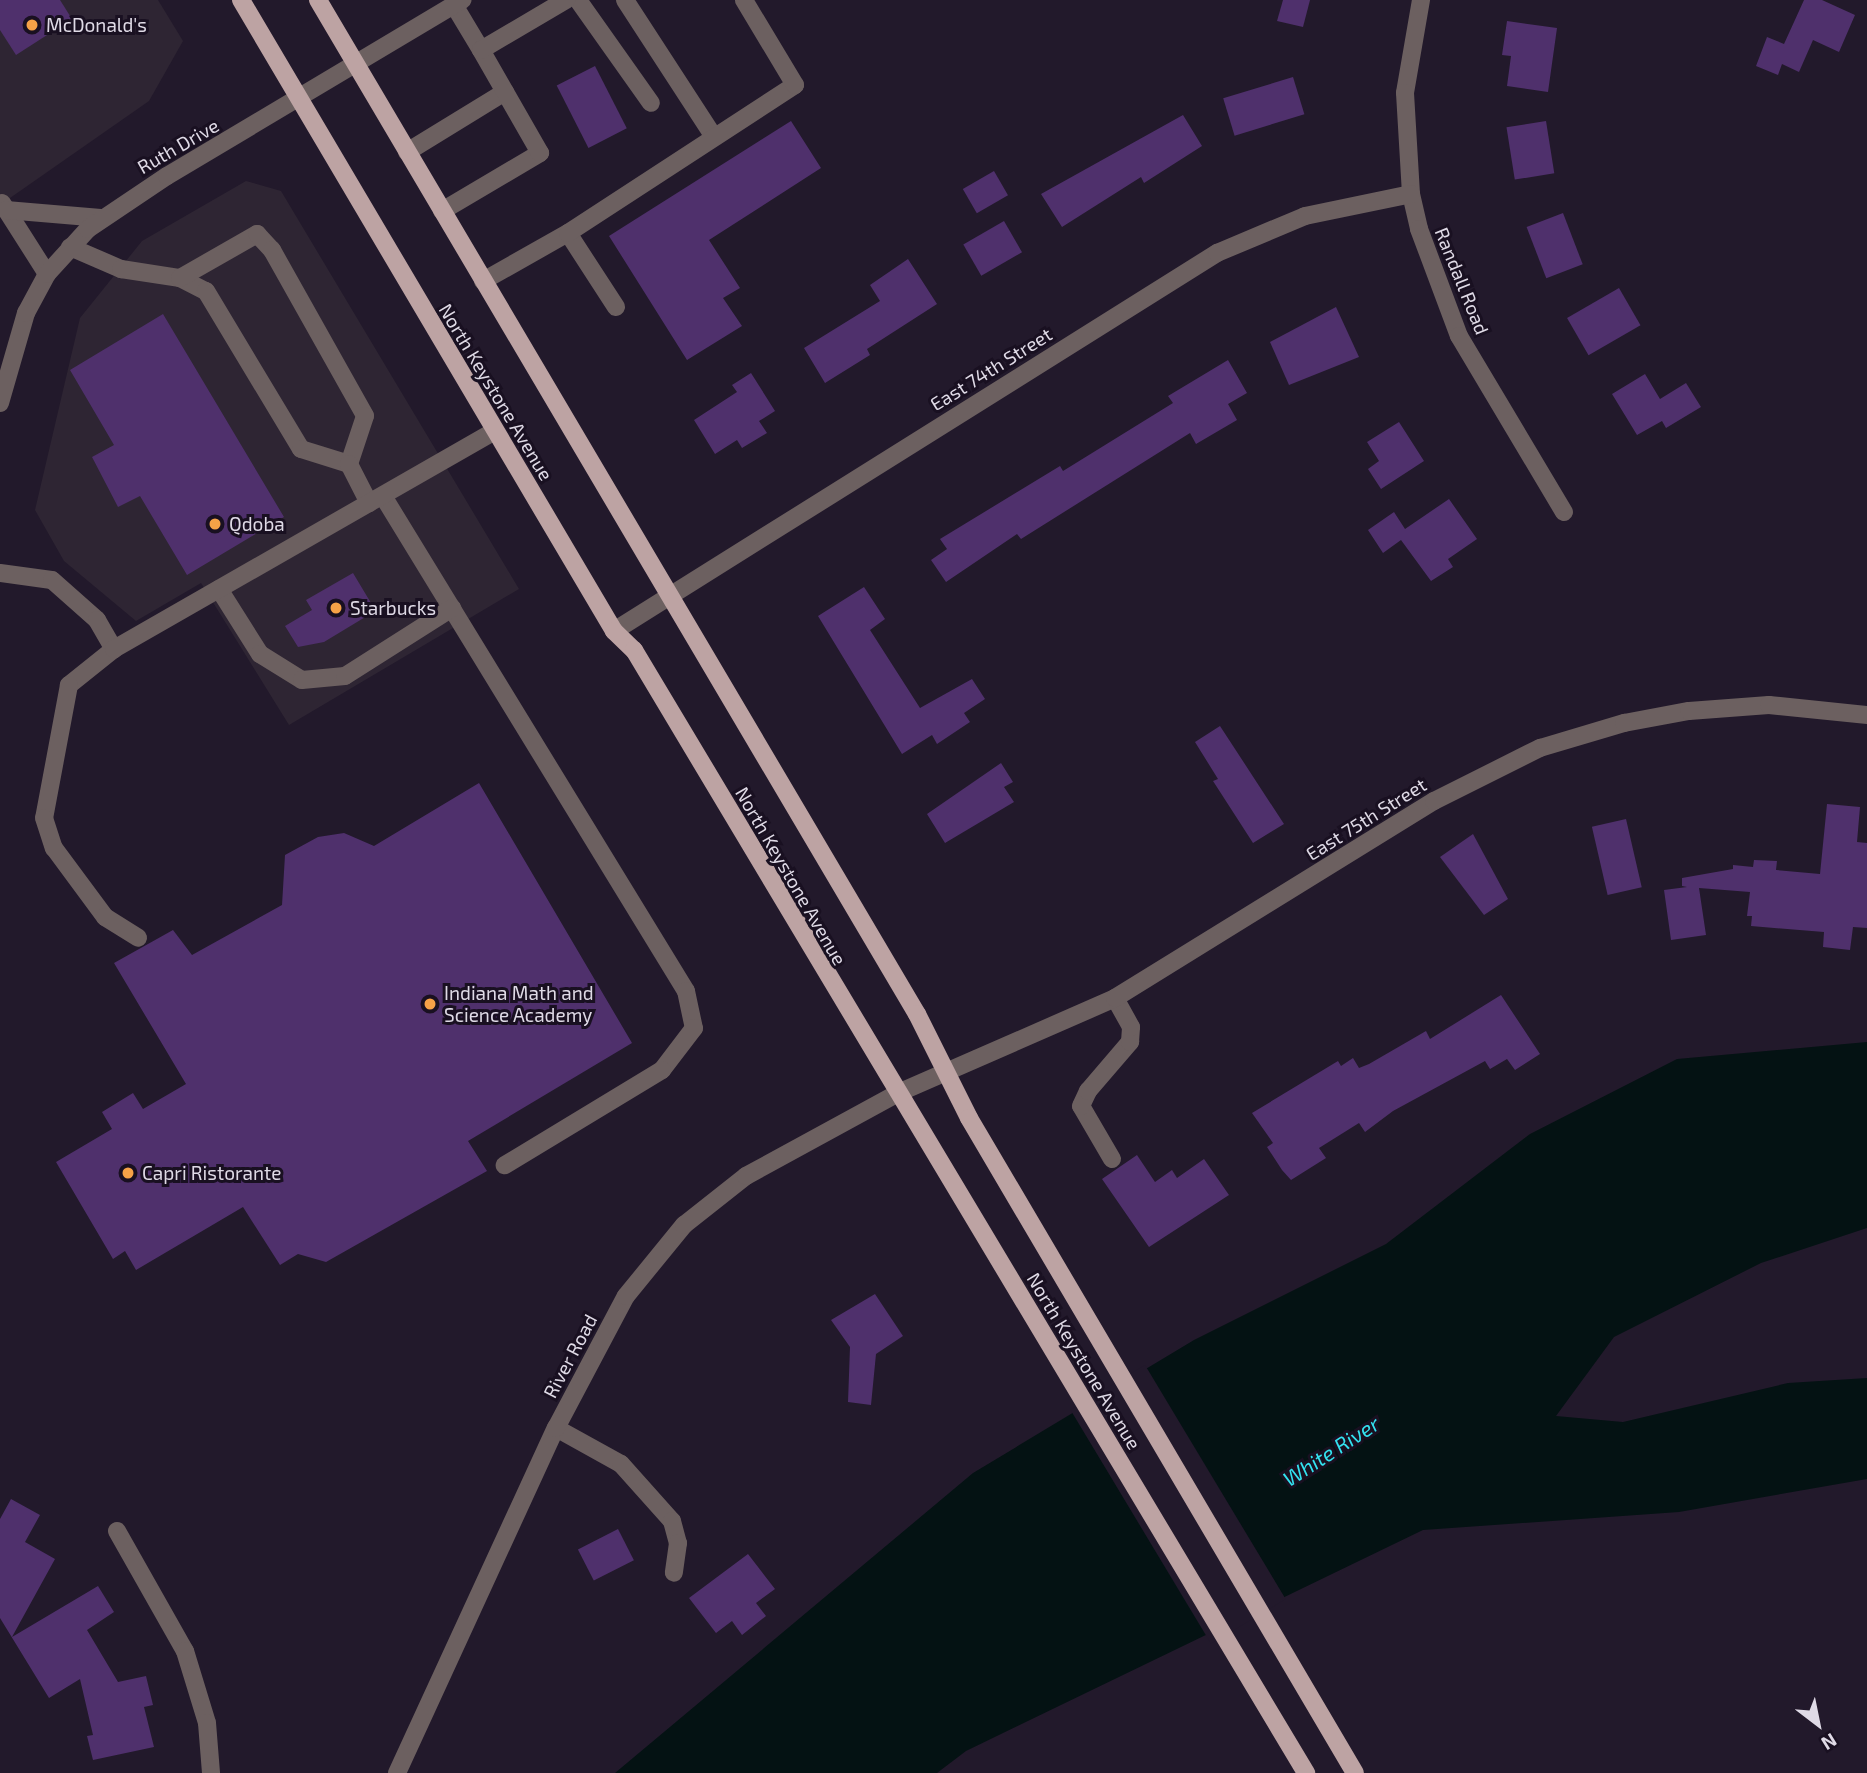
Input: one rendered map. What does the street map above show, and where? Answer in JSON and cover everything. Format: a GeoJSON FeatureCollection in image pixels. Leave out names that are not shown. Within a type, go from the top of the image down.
{"type":"FeatureCollection","features":[{"type":"Feature","properties":{"kind":"main road","name":"North Keystone Avenue"},"geometry":{"type":"LineString","coordinates":[[241,0],[614,631],[634,650],[1306,1773]]}},
{"type":"Feature","properties":{"kind":"main road","name":"North Keystone Avenue"},"geometry":{"type":"LineString","coordinates":[[318,0],[917,1014],[944,1071],[1355,1773]]}},
{"type":"Feature","properties":{"kind":"street"},"geometry":{"type":"LineString","coordinates":[[481,50],[566,0]]}},
{"type":"Feature","properties":{"kind":"street"},"geometry":{"type":"LineString","coordinates":[[578,0],[651,103]]}},
{"type":"Feature","properties":{"kind":"street"},"geometry":{"type":"LineString","coordinates":[[625,0],[714,137]]}},
{"type":"Feature","properties":{"kind":"street"},"geometry":{"type":"LineString","coordinates":[[483,281],[569,233],[795,85],[744,0]]}},
{"type":"Feature","properties":{"kind":"street","name":"Randall Road"},"geometry":{"type":"LineString","coordinates":[[1421,0],[1405,93],[1412,194],[1432,271],[1454,324],[1564,512]]}},
{"type":"Feature","properties":{"kind":"street","name":"Ruth Drive"},"geometry":{"type":"LineString","coordinates":[[0,403],[20,328],[47,274],[70,247],[101,218],[458,3]]}},
{"type":"Feature","properties":{"kind":"street"},"geometry":{"type":"LineString","coordinates":[[442,211],[540,153],[481,50],[458,3]]}},
{"type":"Feature","properties":{"kind":"street"},"geometry":{"type":"LineString","coordinates":[[407,152],[505,92]]}},
{"type":"Feature","properties":{"kind":"street","name":"East 74th Street"},"geometry":{"type":"LineString","coordinates":[[614,631],[1217,253],[1305,216],[1412,194]]}},
{"type":"Feature","properties":{"kind":"street"},"geometry":{"type":"LineString","coordinates":[[3,205],[101,218]]}},
{"type":"Feature","properties":{"kind":"street"},"geometry":{"type":"LineString","coordinates":[[3,205],[47,274]]}},
{"type":"Feature","properties":{"kind":"street"},"geometry":{"type":"LineString","coordinates":[[569,233],[616,307]]}},
{"type":"Feature","properties":{"kind":"street"},"geometry":{"type":"LineString","coordinates":[[180,278],[257,234],[272,250],[365,416],[349,464]]}},
{"type":"Feature","properties":{"kind":"street"},"geometry":{"type":"LineString","coordinates":[[70,247],[121,269],[180,278],[206,291],[301,449],[349,464],[452,608],[686,991],[694,1028],[662,1070],[505,1165]]}},
{"type":"Feature","properties":{"kind":"street"},"geometry":{"type":"LineString","coordinates":[[138,938],[105,917],[54,848],[44,818],[69,685],[114,649],[495,431]]}},
{"type":"Feature","properties":{"kind":"street"},"geometry":{"type":"LineString","coordinates":[[0,573],[52,580],[97,620],[114,649]]}},
{"type":"Feature","properties":{"kind":"street"},"geometry":{"type":"LineString","coordinates":[[219,589],[260,654],[302,680],[345,676],[452,608]]}},
{"type":"Feature","properties":{"kind":"street","name":"East 75th Street"},"geometry":{"type":"LineString","coordinates":[[921,1082],[1115,998],[1434,801],[1540,748],[1623,723],[1689,711],[1769,705],[1867,715]]}},
{"type":"Feature","properties":{"kind":"street"},"geometry":{"type":"LineString","coordinates":[[1112,1159],[1084,1118],[1081,1106],[1088,1091],[1130,1042],[1131,1027],[1115,998]]}},
{"type":"Feature","properties":{"kind":"street","name":"River Road"},"geometry":{"type":"LineString","coordinates":[[397,1773],[556,1428],[626,1296],[684,1225],[769,1161],[921,1082]]}},
{"type":"Feature","properties":{"kind":"street"},"geometry":{"type":"LineString","coordinates":[[556,1428],[621,1464],[672,1521],[678,1543],[674,1573]]}},
{"type":"Feature","properties":{"kind":"street"},"geometry":{"type":"LineString","coordinates":[[117,1531],[167,1613],[189,1660],[207,1723],[211,1773]]}},
{"type":"Feature","properties":{"kind":"shaded area"},"geometry":{"type":"Polygon","coordinates":[[[0,0],[158,0],[183,41],[149,101],[0,205],[0,0]]]}},
{"type":"Feature","properties":{"kind":"shaded area"},"geometry":{"type":"Polygon","coordinates":[[[246,181],[281,191],[519,589],[289,725],[201,583],[136,621],[64,561],[35,510],[80,318],[142,241],[246,181]]]}},
{"type":"Feature","properties":{"kind":"water","name":"White River"},"geometry":{"type":"Polygon","coordinates":[[[1867,1042],[1867,1228],[1761,1263],[1614,1337],[1556,1416],[1623,1422],[1788,1383],[1867,1378],[1867,1479],[1679,1512],[1423,1530],[966,1751],[937,1773],[615,1773],[973,1473],[1194,1340],[1386,1244],[1530,1134],[1677,1059],[1867,1042]]]}},
{"type":"Feature","properties":{"kind":"pier"},"geometry":{"type":"Polygon","coordinates":[[[1145,1365],[1286,1599],[1211,1644],[1070,1410],[1145,1365]]]}},
{"type":"Feature","properties":{"kind":"building","name":"McDonald's"},"geometry":{"type":"Polygon","coordinates":[[[0,0],[60,0],[72,19],[16,55],[0,30],[0,0]]]}},
{"type":"Feature","properties":{"kind":"building"},"geometry":{"type":"Polygon","coordinates":[[[1283,0],[1310,0],[1303,27],[1277,21],[1283,0]]]}},
{"type":"Feature","properties":{"kind":"building"},"geometry":{"type":"Polygon","coordinates":[[[1804,0],[1822,0],[1855,15],[1839,52],[1813,40],[1799,72],[1782,64],[1778,75],[1756,66],[1767,37],[1784,44],[1804,0]]]}},
{"type":"Feature","properties":{"kind":"building"},"geometry":{"type":"Polygon","coordinates":[[[1507,21],[1557,28],[1548,92],[1507,86],[1511,56],[1502,55],[1507,21]]]}},
{"type":"Feature","properties":{"kind":"building"},"geometry":{"type":"Polygon","coordinates":[[[595,66],[627,128],[588,148],[557,86],[595,66]]]}},
{"type":"Feature","properties":{"kind":"building"},"geometry":{"type":"Polygon","coordinates":[[[1293,77],[1304,114],[1235,136],[1223,98],[1293,77]]]}},
{"type":"Feature","properties":{"kind":"building"},"geometry":{"type":"Polygon","coordinates":[[[1183,115],[1202,146],[1144,183],[1141,177],[1062,227],[1041,194],[1183,115]]]}},
{"type":"Feature","properties":{"kind":"building"},"geometry":{"type":"Polygon","coordinates":[[[791,121],[821,168],[709,240],[740,288],[723,298],[742,326],[687,360],[609,236],[791,121]]]}},
{"type":"Feature","properties":{"kind":"building"},"geometry":{"type":"Polygon","coordinates":[[[1546,121],[1554,173],[1515,180],[1506,127],[1546,121]]]}},
{"type":"Feature","properties":{"kind":"building"},"geometry":{"type":"Polygon","coordinates":[[[994,171],[1008,195],[977,213],[963,189],[994,171]]]}},
{"type":"Feature","properties":{"kind":"building"},"geometry":{"type":"Polygon","coordinates":[[[1563,213],[1583,264],[1546,278],[1527,227],[1563,213]]]}},
{"type":"Feature","properties":{"kind":"building"},"geometry":{"type":"Polygon","coordinates":[[[1004,221],[1022,252],[981,276],[963,244],[1004,221]]]}},
{"type":"Feature","properties":{"kind":"building"},"geometry":{"type":"Polygon","coordinates":[[[908,259],[937,304],[867,349],[870,355],[825,383],[804,348],[880,301],[870,285],[908,259]]]}},
{"type":"Feature","properties":{"kind":"building"},"geometry":{"type":"Polygon","coordinates":[[[1619,288],[1640,325],[1589,355],[1567,318],[1619,288]]]}},
{"type":"Feature","properties":{"kind":"building"},"geometry":{"type":"Polygon","coordinates":[[[1336,307],[1359,357],[1289,385],[1270,342],[1336,307]]]}},
{"type":"Feature","properties":{"kind":"building"},"geometry":{"type":"Polygon","coordinates":[[[163,314],[284,517],[187,575],[140,496],[118,507],[92,457],[114,445],[70,370],[163,314]]]}},
{"type":"Feature","properties":{"kind":"building"},"geometry":{"type":"Polygon","coordinates":[[[1228,360],[1247,393],[1228,404],[1237,420],[1196,444],[1190,433],[1021,539],[1017,534],[946,582],[931,560],[947,549],[940,539],[1060,466],[1063,471],[1173,403],[1168,396],[1228,360]]]}},
{"type":"Feature","properties":{"kind":"building"},"geometry":{"type":"Polygon","coordinates":[[[751,373],[775,411],[759,421],[767,433],[742,448],[737,440],[715,454],[694,420],[737,392],[732,385],[751,373]]]}},
{"type":"Feature","properties":{"kind":"building"},"geometry":{"type":"Polygon","coordinates":[[[1645,374],[1660,399],[1686,383],[1701,407],[1666,428],[1662,421],[1637,435],[1612,394],[1645,374]]]}},
{"type":"Feature","properties":{"kind":"building"},"geometry":{"type":"Polygon","coordinates":[[[1399,422],[1424,461],[1381,489],[1368,469],[1379,461],[1367,442],[1399,422]]]}},
{"type":"Feature","properties":{"kind":"building"},"geometry":{"type":"Polygon","coordinates":[[[1449,499],[1477,539],[1448,559],[1453,567],[1431,581],[1401,540],[1383,553],[1368,530],[1394,512],[1405,529],[1449,499]]]}},
{"type":"Feature","properties":{"kind":"building"},"geometry":{"type":"Polygon","coordinates":[[[353,573],[371,603],[362,608],[367,616],[324,642],[298,647],[285,626],[312,610],[306,600],[353,573]]]}},
{"type":"Feature","properties":{"kind":"building"},"geometry":{"type":"Polygon","coordinates":[[[864,587],[885,619],[870,630],[920,708],[972,679],[985,699],[964,713],[970,722],[937,744],[932,735],[902,754],[818,616],[864,587]]]}},
{"type":"Feature","properties":{"kind":"building"},"geometry":{"type":"Polygon","coordinates":[[[1220,726],[1284,824],[1253,843],[1213,781],[1218,779],[1195,742],[1220,726]]]}},
{"type":"Feature","properties":{"kind":"building"},"geometry":{"type":"Polygon","coordinates":[[[1001,763],[1013,782],[1004,787],[1014,802],[945,843],[927,814],[1001,763]]]}},
{"type":"Feature","properties":{"kind":"building"},"geometry":{"type":"Polygon","coordinates":[[[479,783],[632,1043],[468,1141],[487,1171],[326,1262],[298,1254],[280,1265],[243,1207],[136,1270],[125,1251],[113,1259],[56,1162],[112,1129],[102,1112],[133,1093],[143,1109],[186,1084],[114,963],[173,930],[192,955],[282,905],[285,855],[318,837],[344,833],[374,846],[479,783]]]}},
{"type":"Feature","properties":{"kind":"building"},"geometry":{"type":"Polygon","coordinates":[[[1827,804],[1860,807],[1857,842],[1867,843],[1867,928],[1853,927],[1850,950],[1823,947],[1824,932],[1751,926],[1752,916],[1747,916],[1750,892],[1699,888],[1706,935],[1671,940],[1664,890],[1687,887],[1682,886],[1682,878],[1733,869],[1733,865],[1753,867],[1754,860],[1777,861],[1776,870],[1820,874],[1827,804]]]}},
{"type":"Feature","properties":{"kind":"building"},"geometry":{"type":"Polygon","coordinates":[[[1626,819],[1642,887],[1608,895],[1592,827],[1626,819]]]}},
{"type":"Feature","properties":{"kind":"building"},"geometry":{"type":"Polygon","coordinates":[[[1473,834],[1508,899],[1484,915],[1440,857],[1473,834]]]}},
{"type":"Feature","properties":{"kind":"building"},"geometry":{"type":"Polygon","coordinates":[[[1501,995],[1540,1054],[1515,1070],[1507,1059],[1490,1069],[1485,1061],[1393,1111],[1365,1132],[1359,1123],[1319,1148],[1326,1158],[1291,1180],[1282,1170],[1267,1147],[1273,1143],[1252,1113],[1338,1061],[1341,1066],[1353,1058],[1359,1068],[1369,1064],[1426,1031],[1430,1039],[1501,995]]]}},
{"type":"Feature","properties":{"kind":"building"},"geometry":{"type":"Polygon","coordinates":[[[1137,1155],[1155,1182],[1172,1170],[1177,1178],[1204,1159],[1229,1195],[1149,1247],[1102,1179],[1137,1155]]]}},
{"type":"Feature","properties":{"kind":"building"},"geometry":{"type":"Polygon","coordinates":[[[875,1294],[903,1336],[876,1354],[871,1405],[848,1402],[850,1347],[831,1320],[875,1294]]]}},
{"type":"Feature","properties":{"kind":"building"},"geometry":{"type":"Polygon","coordinates":[[[11,1499],[40,1515],[25,1542],[55,1559],[12,1637],[98,1586],[114,1612],[87,1630],[118,1682],[146,1676],[153,1705],[144,1707],[154,1747],[93,1760],[87,1736],[93,1735],[80,1679],[49,1698],[0,1618],[0,1519],[11,1499]]]}},
{"type":"Feature","properties":{"kind":"building"},"geometry":{"type":"Polygon","coordinates":[[[618,1529],[634,1560],[594,1581],[578,1549],[618,1529]]]}},
{"type":"Feature","properties":{"kind":"building"},"geometry":{"type":"Polygon","coordinates":[[[748,1554],[775,1589],[756,1603],[766,1616],[742,1635],[732,1621],[716,1633],[689,1598],[748,1554]]]}},
{"type":"Feature","properties":{"kind":"place","name":"McDonald's"},"geometry":{"type":"Point","coordinates":[32,25]}},
{"type":"Feature","properties":{"kind":"place","name":"Qdoba"},"geometry":{"type":"Point","coordinates":[215,524]}},
{"type":"Feature","properties":{"kind":"place","name":"Starbucks"},"geometry":{"type":"Point","coordinates":[336,608]}},
{"type":"Feature","properties":{"kind":"place","name":"Indiana Math and Science Academy"},"geometry":{"type":"Point","coordinates":[430,1004]}},
{"type":"Feature","properties":{"kind":"place","name":"Capri Ristorante"},"geometry":{"type":"Point","coordinates":[128,1173]}}]}
